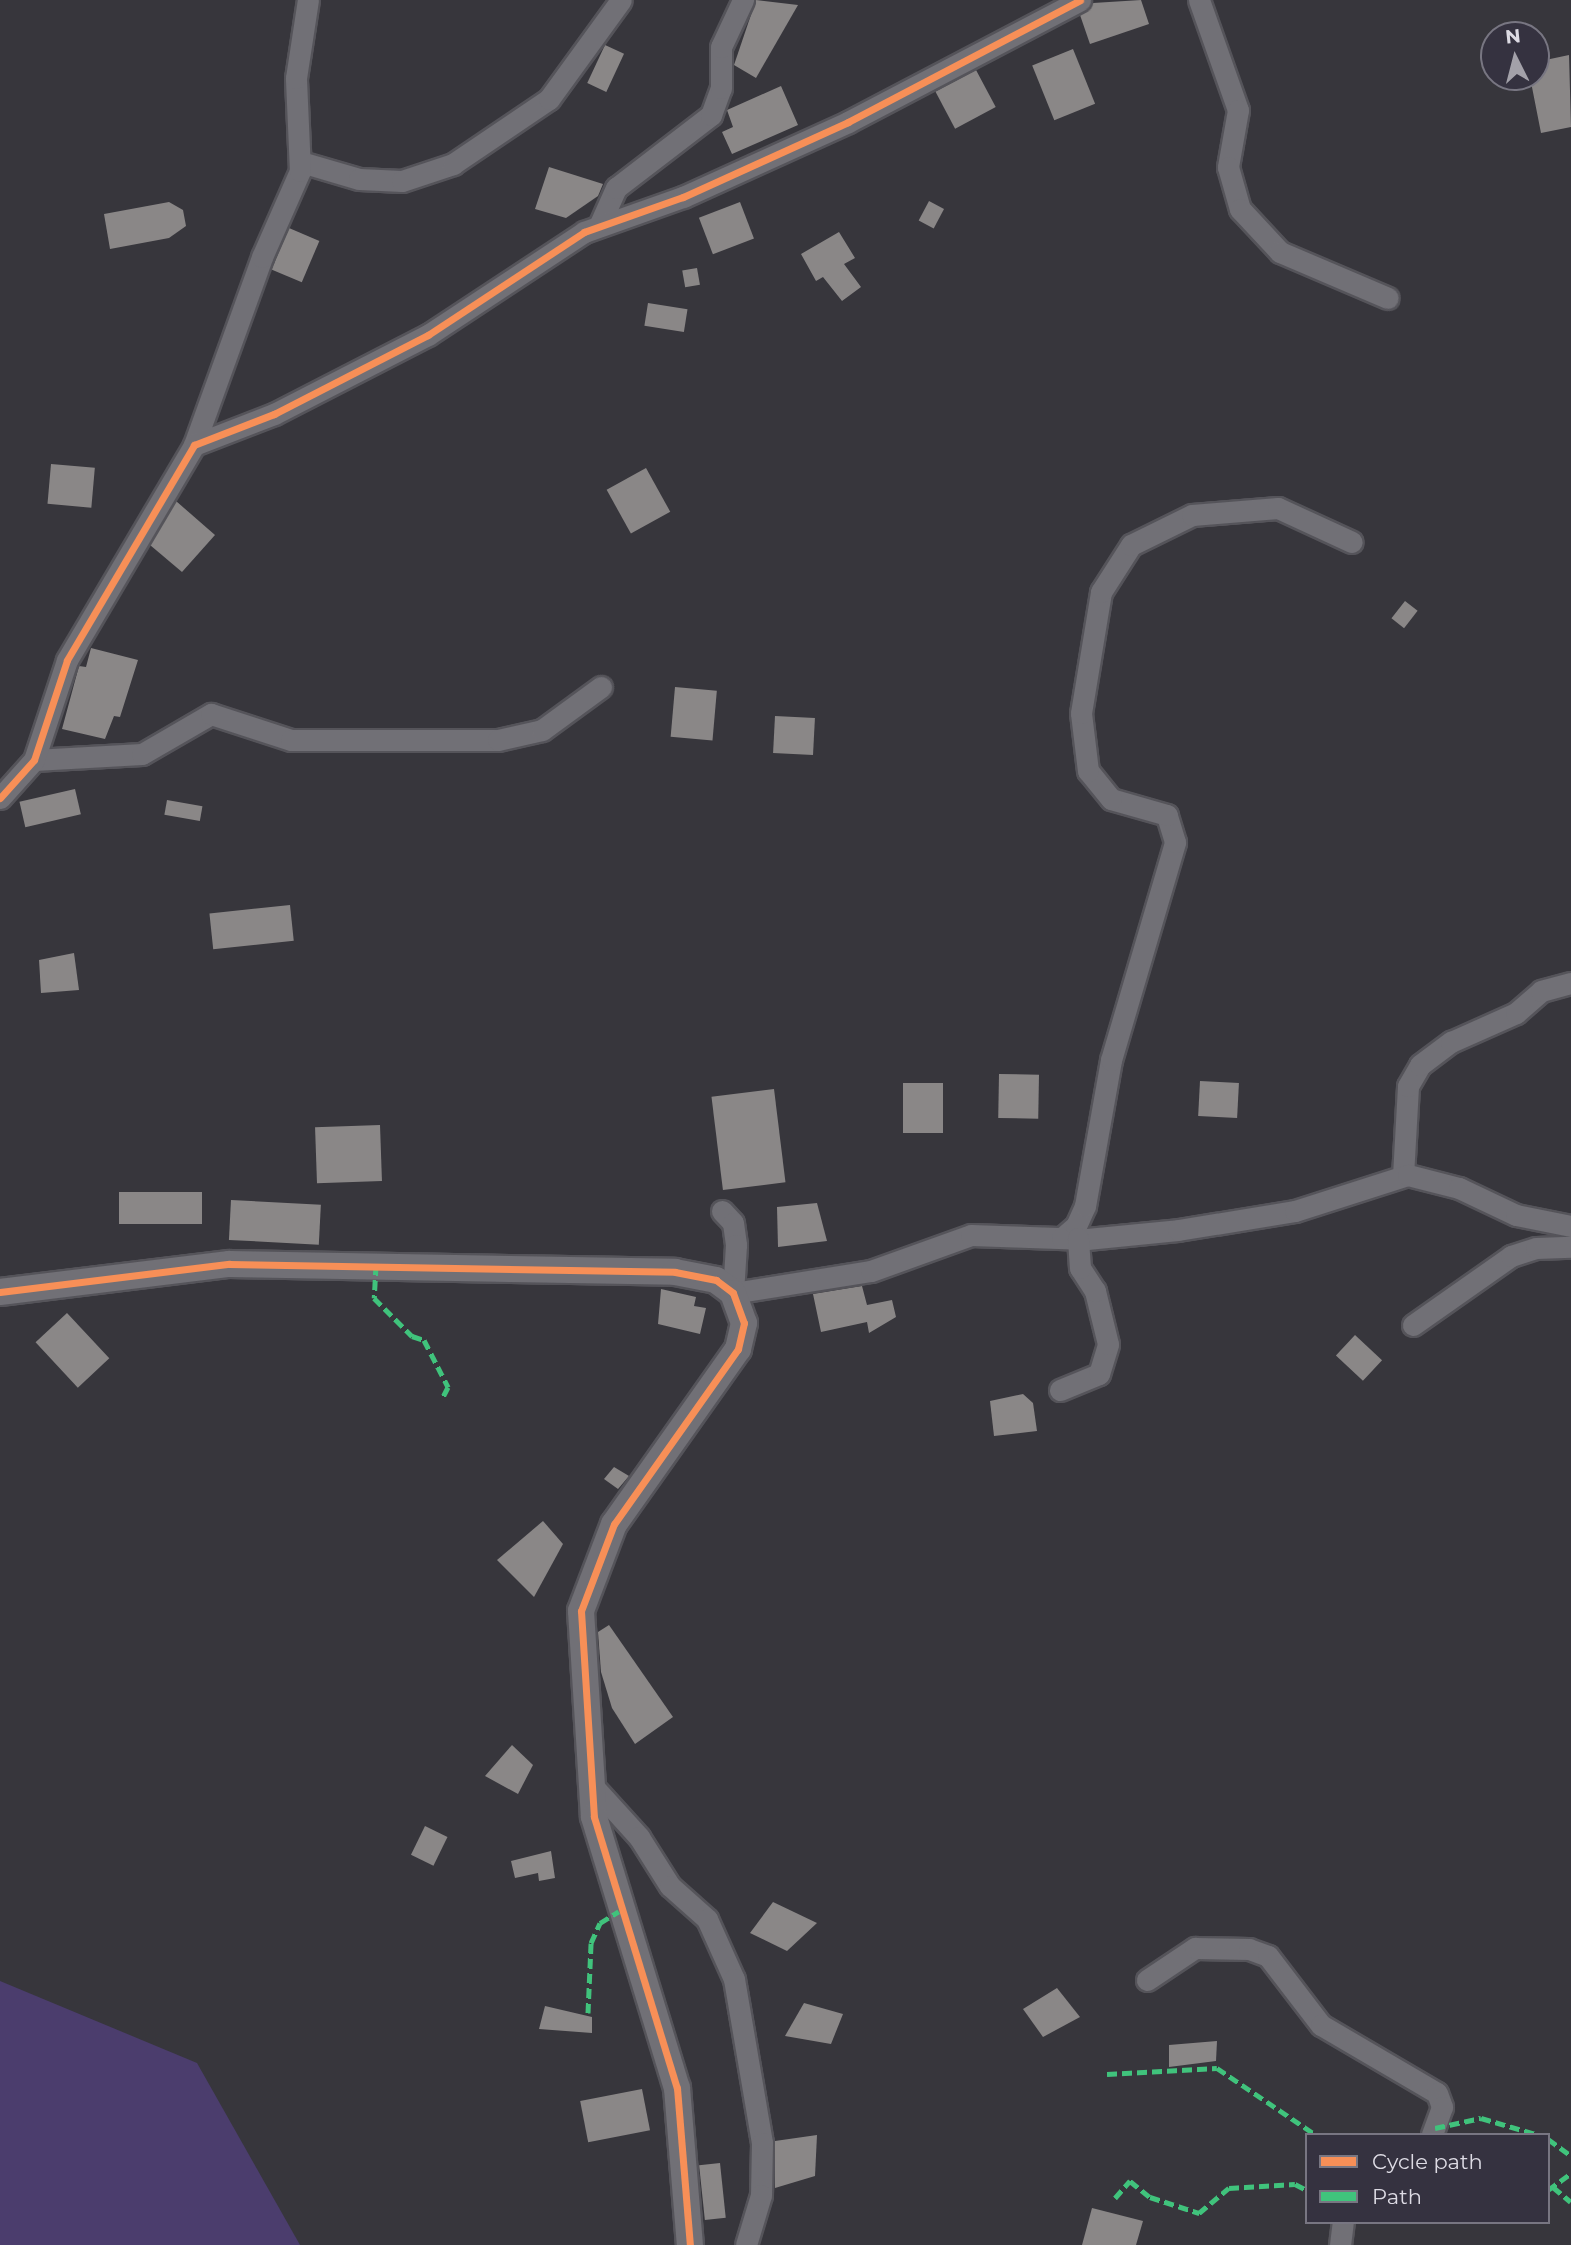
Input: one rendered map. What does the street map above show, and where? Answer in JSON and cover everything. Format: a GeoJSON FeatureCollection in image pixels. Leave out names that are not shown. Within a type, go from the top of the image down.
{"type":"FeatureCollection","features":[{"type":"Feature","properties":{"kind":"street"},"geometry":{"type":"LineString","coordinates":[[0,798],[34,760],[67,660],[194,445],[301,162],[296,78],[308,0]]}},
{"type":"Feature","properties":{"kind":"street"},"geometry":{"type":"LineString","coordinates":[[301,162],[359,179],[402,181],[453,164],[549,99],[621,0]]}},
{"type":"Feature","properties":{"kind":"street"},"geometry":{"type":"LineString","coordinates":[[598,226],[615,188],[711,115],[719,99],[721,47],[743,0]]}},
{"type":"Feature","properties":{"kind":"street"},"geometry":{"type":"LineString","coordinates":[[194,445],[274,414],[428,335],[556,247],[598,226],[683,197],[848,122],[1080,0]]}},
{"type":"Feature","properties":{"kind":"street"},"geometry":{"type":"LineString","coordinates":[[1199,0],[1238,110],[1228,167],[1240,209],[1280,252],[1388,298]]}},
{"type":"Feature","properties":{"kind":"street"},"geometry":{"type":"LineString","coordinates":[[1060,1390],[1094,1379],[1108,1344],[1095,1291],[1080,1268],[1070,1238],[1085,1206],[1111,1060],[1175,842],[1167,815],[1111,799],[1088,771],[1081,713],[1101,592],[1131,545],[1192,515],[1278,508],[1352,542]]}},
{"type":"Feature","properties":{"kind":"street"},"geometry":{"type":"LineString","coordinates":[[34,760],[142,754],[211,714],[291,740],[498,740],[542,730],[601,687]]}},
{"type":"Feature","properties":{"kind":"street"},"geometry":{"type":"LineString","coordinates":[[1403,1176],[1408,1086],[1420,1065],[1451,1042],[1516,1013],[1541,991],[1571,983]]}},
{"type":"Feature","properties":{"kind":"street"},"geometry":{"type":"LineString","coordinates":[[3,1297],[229,1264],[676,1272],[716,1280],[733,1293],[871,1271],[971,1235],[1070,1238],[1296,1211],[1403,1176],[1459,1188],[1516,1215],[1571,1226]]}},
{"type":"Feature","properties":{"kind":"street"},"geometry":{"type":"LineString","coordinates":[[690,2245],[677,2088],[606,1871],[590,1784],[580,1640],[587,1586],[614,1524],[738,1349],[744,1323],[733,1293],[736,1245],[733,1223],[722,1211]]}},
{"type":"Feature","properties":{"kind":"street"},"geometry":{"type":"LineString","coordinates":[[1413,1325],[1511,1256],[1536,1248],[1571,1248]]}},
{"type":"Feature","properties":{"kind":"street"},"geometry":{"type":"LineString","coordinates":[[590,1784],[634,1829],[670,1886],[707,1919],[734,1979],[762,2143],[761,2195],[746,2245]]}},
{"type":"Feature","properties":{"kind":"street"},"geometry":{"type":"LineString","coordinates":[[1147,1980],[1195,1948],[1249,1949],[1268,1956],[1321,2025],[1437,2093],[1443,2107],[1433,2133]]}},
{"type":"Feature","properties":{"kind":"street"},"geometry":{"type":"LineString","coordinates":[[1340,2245],[1343,2224]]}},
{"type":"Feature","properties":{"kind":"shaded area"},"geometry":{"type":"Polygon","coordinates":[[[0,1981],[197,2063],[300,2245],[0,2245],[0,1981]]]}},
{"type":"Feature","properties":{"kind":"building"},"geometry":{"type":"Polygon","coordinates":[[[756,0],[798,5],[756,78],[734,65],[756,0]]]}},
{"type":"Feature","properties":{"kind":"building"},"geometry":{"type":"Polygon","coordinates":[[[1141,0],[1149,24],[1090,44],[1080,15],[1093,3],[1141,0]]]}},
{"type":"Feature","properties":{"kind":"building"},"geometry":{"type":"Polygon","coordinates":[[[605,45],[624,54],[606,92],[587,83],[605,45]]]}},
{"type":"Feature","properties":{"kind":"building"},"geometry":{"type":"Polygon","coordinates":[[[1073,49],[1095,104],[1054,120],[1032,65],[1073,49]]]}},
{"type":"Feature","properties":{"kind":"building"},"geometry":{"type":"Polygon","coordinates":[[[1569,55],[1571,127],[1541,133],[1533,91],[1550,91],[1550,59],[1569,55]]]}},
{"type":"Feature","properties":{"kind":"building"},"geometry":{"type":"Polygon","coordinates":[[[976,70],[996,107],[955,129],[935,92],[976,70]]]}},
{"type":"Feature","properties":{"kind":"building"},"geometry":{"type":"Polygon","coordinates":[[[781,86],[798,125],[732,154],[722,132],[733,127],[727,110],[781,86]]]}},
{"type":"Feature","properties":{"kind":"building"},"geometry":{"type":"Polygon","coordinates":[[[549,167],[603,184],[598,196],[566,218],[535,209],[549,167]]]}},
{"type":"Feature","properties":{"kind":"building"},"geometry":{"type":"Polygon","coordinates":[[[929,201],[944,209],[934,228],[919,220],[929,201]]]}},
{"type":"Feature","properties":{"kind":"building"},"geometry":{"type":"Polygon","coordinates":[[[169,202],[183,210],[186,226],[169,238],[110,249],[104,214],[169,202]]]}},
{"type":"Feature","properties":{"kind":"building"},"geometry":{"type":"Polygon","coordinates":[[[740,202],[754,238],[713,254],[699,218],[740,202]]]}},
{"type":"Feature","properties":{"kind":"building"},"geometry":{"type":"Polygon","coordinates":[[[289,228],[319,241],[302,282],[271,269],[289,228]]]}},
{"type":"Feature","properties":{"kind":"building"},"geometry":{"type":"Polygon","coordinates":[[[839,232],[855,258],[844,264],[861,287],[842,301],[823,277],[816,281],[801,254],[839,232]]]}},
{"type":"Feature","properties":{"kind":"building"},"geometry":{"type":"Polygon","coordinates":[[[697,268],[700,285],[685,287],[682,271],[697,268]]]}},
{"type":"Feature","properties":{"kind":"building"},"geometry":{"type":"Polygon","coordinates":[[[648,303],[688,309],[684,332],[644,326],[648,303]]]}},
{"type":"Feature","properties":{"kind":"building"},"geometry":{"type":"Polygon","coordinates":[[[51,464],[95,468],[91,508],[48,504],[51,464]]]}},
{"type":"Feature","properties":{"kind":"building"},"geometry":{"type":"Polygon","coordinates":[[[646,468],[670,512],[631,534],[607,490],[646,468]]]}},
{"type":"Feature","properties":{"kind":"building"},"geometry":{"type":"Polygon","coordinates":[[[176,501],[215,535],[182,572],[150,545],[176,501]]]}},
{"type":"Feature","properties":{"kind":"building"},"geometry":{"type":"Polygon","coordinates":[[[1405,601],[1418,611],[1404,628],[1391,618],[1405,601]]]}},
{"type":"Feature","properties":{"kind":"building"},"geometry":{"type":"Polygon","coordinates":[[[91,648],[138,660],[120,717],[114,716],[105,739],[62,729],[79,666],[86,667],[91,648]]]}},
{"type":"Feature","properties":{"kind":"building"},"geometry":{"type":"Polygon","coordinates":[[[675,687],[717,691],[712,740],[671,737],[675,687]]]}},
{"type":"Feature","properties":{"kind":"building"},"geometry":{"type":"Polygon","coordinates":[[[775,716],[815,718],[813,755],[773,753],[775,716]]]}},
{"type":"Feature","properties":{"kind":"building"},"geometry":{"type":"Polygon","coordinates":[[[75,789],[81,814],[25,827],[19,802],[75,789]]]}},
{"type":"Feature","properties":{"kind":"building"},"geometry":{"type":"Polygon","coordinates":[[[167,800],[202,806],[200,821],[164,815],[167,800]]]}},
{"type":"Feature","properties":{"kind":"building"},"geometry":{"type":"Polygon","coordinates":[[[290,905],[294,941],[213,949],[209,913],[290,905]]]}},
{"type":"Feature","properties":{"kind":"building"},"geometry":{"type":"Polygon","coordinates":[[[74,953],[79,990],[41,993],[39,960],[74,953]]]}},
{"type":"Feature","properties":{"kind":"building"},"geometry":{"type":"Polygon","coordinates":[[[999,1074],[1039,1075],[1038,1119],[998,1118],[999,1074]]]}},
{"type":"Feature","properties":{"kind":"building"},"geometry":{"type":"Polygon","coordinates":[[[1200,1081],[1239,1083],[1237,1118],[1198,1116],[1200,1081]]]}},
{"type":"Feature","properties":{"kind":"building"},"geometry":{"type":"Polygon","coordinates":[[[903,1083],[943,1083],[943,1133],[903,1133],[903,1083]]]}},
{"type":"Feature","properties":{"kind":"building"},"geometry":{"type":"Polygon","coordinates":[[[774,1089],[785,1182],[723,1190],[711,1097],[774,1089]]]}},
{"type":"Feature","properties":{"kind":"building"},"geometry":{"type":"Polygon","coordinates":[[[380,1125],[382,1181],[317,1183],[315,1127],[380,1125]]]}},
{"type":"Feature","properties":{"kind":"building"},"geometry":{"type":"Polygon","coordinates":[[[119,1192],[202,1192],[202,1224],[119,1224],[119,1192]]]}},
{"type":"Feature","properties":{"kind":"building"},"geometry":{"type":"Polygon","coordinates":[[[231,1200],[321,1205],[319,1245],[229,1240],[231,1200]]]}},
{"type":"Feature","properties":{"kind":"building"},"geometry":{"type":"Polygon","coordinates":[[[817,1203],[827,1241],[778,1247],[777,1207],[817,1203]]]}},
{"type":"Feature","properties":{"kind":"building"},"geometry":{"type":"Polygon","coordinates":[[[862,1286],[867,1305],[892,1300],[896,1317],[869,1333],[867,1322],[821,1332],[813,1294],[862,1286]]]}},
{"type":"Feature","properties":{"kind":"building"},"geometry":{"type":"Polygon","coordinates":[[[661,1289],[696,1297],[694,1306],[706,1308],[700,1334],[658,1324],[661,1289]]]}},
{"type":"Feature","properties":{"kind":"building"},"geometry":{"type":"Polygon","coordinates":[[[67,1313],[109,1358],[78,1388],[36,1342],[67,1313]]]}},
{"type":"Feature","properties":{"kind":"building"},"geometry":{"type":"Polygon","coordinates":[[[1355,1335],[1382,1360],[1363,1381],[1336,1355],[1355,1335]]]}},
{"type":"Feature","properties":{"kind":"building"},"geometry":{"type":"Polygon","coordinates":[[[1023,1394],[1033,1403],[1037,1431],[994,1436],[990,1401],[1023,1394]]]}},
{"type":"Feature","properties":{"kind":"building"},"geometry":{"type":"Polygon","coordinates":[[[614,1467],[629,1476],[618,1489],[604,1479],[614,1467]]]}},
{"type":"Feature","properties":{"kind":"building"},"geometry":{"type":"Polygon","coordinates":[[[543,1521],[563,1544],[534,1597],[497,1560],[543,1521]]]}},
{"type":"Feature","properties":{"kind":"building"},"geometry":{"type":"Polygon","coordinates":[[[609,1625],[673,1717],[635,1744],[612,1708],[601,1672],[598,1632],[609,1625]]]}},
{"type":"Feature","properties":{"kind":"building"},"geometry":{"type":"Polygon","coordinates":[[[512,1745],[533,1765],[518,1794],[485,1776],[512,1745]]]}},
{"type":"Feature","properties":{"kind":"building"},"geometry":{"type":"Polygon","coordinates":[[[425,1826],[447,1837],[433,1866],[411,1855],[425,1826]]]}},
{"type":"Feature","properties":{"kind":"building"},"geometry":{"type":"Polygon","coordinates":[[[551,1851],[555,1878],[539,1881],[538,1873],[515,1878],[511,1861],[551,1851]]]}},
{"type":"Feature","properties":{"kind":"building"},"geometry":{"type":"Polygon","coordinates":[[[773,1902],[817,1923],[787,1951],[750,1933],[773,1902]]]}},
{"type":"Feature","properties":{"kind":"building"},"geometry":{"type":"Polygon","coordinates":[[[1057,1988],[1080,2017],[1043,2037],[1023,2009],[1057,1988]]]}},
{"type":"Feature","properties":{"kind":"building"},"geometry":{"type":"Polygon","coordinates":[[[804,2003],[843,2014],[831,2044],[785,2036],[804,2003]]]}},
{"type":"Feature","properties":{"kind":"building"},"geometry":{"type":"Polygon","coordinates":[[[545,2006],[592,2017],[592,2033],[539,2029],[545,2006]]]}},
{"type":"Feature","properties":{"kind":"building"},"geometry":{"type":"Polygon","coordinates":[[[1217,2041],[1216,2061],[1169,2067],[1169,2045],[1217,2041]]]}},
{"type":"Feature","properties":{"kind":"building"},"geometry":{"type":"Polygon","coordinates":[[[642,2089],[650,2130],[588,2142],[580,2101],[642,2089]]]}},
{"type":"Feature","properties":{"kind":"building"},"geometry":{"type":"Polygon","coordinates":[[[817,2135],[815,2176],[775,2188],[775,2141],[817,2135]]]}},
{"type":"Feature","properties":{"kind":"building"},"geometry":{"type":"Polygon","coordinates":[[[720,2163],[726,2218],[705,2220],[699,2165],[720,2163]]]}},
{"type":"Feature","properties":{"kind":"building"},"geometry":{"type":"Polygon","coordinates":[[[1092,2208],[1143,2221],[1136,2245],[1082,2245],[1092,2208]]]}},
{"type":"Feature","properties":{"kind":"marked path"},"geometry":{"type":"LineString","coordinates":[[376,1265],[374,1298],[412,1336],[424,1340],[448,1387],[443,1397]]}},
{"type":"Feature","properties":{"kind":"marked path"},"geometry":{"type":"LineString","coordinates":[[588,2013],[591,1943],[600,1923],[619,1911]]}},
{"type":"Feature","properties":{"kind":"marked path"},"geometry":{"type":"LineString","coordinates":[[1107,2074],[1217,2068],[1313,2133]]}},
{"type":"Feature","properties":{"kind":"marked path"},"geometry":{"type":"LineString","coordinates":[[1435,2128],[1481,2118],[1532,2133]]}},
{"type":"Feature","properties":{"kind":"marked path"},"geometry":{"type":"LineString","coordinates":[[1550,2140],[1571,2156]]}},
{"type":"Feature","properties":{"kind":"marked path"},"geometry":{"type":"LineString","coordinates":[[1550,2189],[1571,2173]]}},
{"type":"Feature","properties":{"kind":"marked path"},"geometry":{"type":"LineString","coordinates":[[1115,2198],[1130,2181],[1150,2197],[1199,2213],[1229,2188],[1295,2184],[1305,2189]]}},
{"type":"Feature","properties":{"kind":"marked path"},"geometry":{"type":"LineString","coordinates":[[1553,2187],[1571,2202]]}},
{"type":"Feature","properties":{"kind":"cycle path"},"geometry":{"type":"LineString","coordinates":[[0,798],[34,760],[67,660],[194,445],[274,414],[428,335],[584,232],[683,197],[848,122],[1080,0]]}},
{"type":"Feature","properties":{"kind":"cycle path"},"geometry":{"type":"LineString","coordinates":[[0,1292],[229,1264],[675,1272],[716,1280],[733,1293],[744,1323],[738,1349],[614,1524],[581,1611],[594,1817],[677,2088],[690,2245]]}}]}
